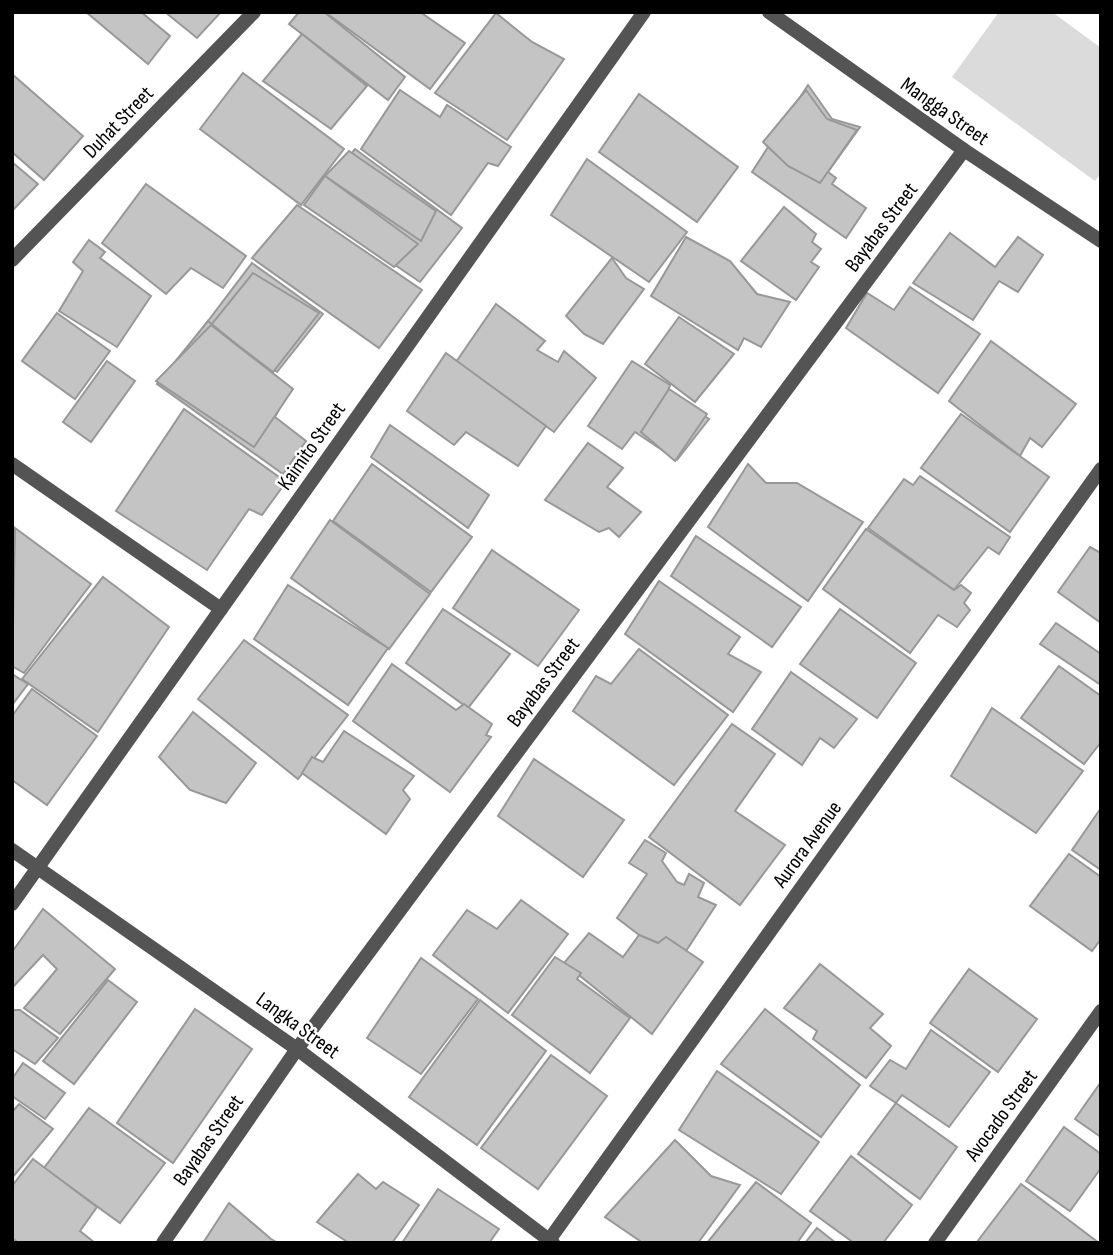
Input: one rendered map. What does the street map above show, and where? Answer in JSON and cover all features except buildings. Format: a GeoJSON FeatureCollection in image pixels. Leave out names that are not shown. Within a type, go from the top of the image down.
{"type":"FeatureCollection","features":[{"type":"Feature","properties":{"kind":"street","name":"Duhat Street"},"geometry":{"type":"LineString","coordinates":[[12,260],[254,12]]}},
{"type":"Feature","properties":{"kind":"street","name":"Kaimito Street"},"geometry":{"type":"LineString","coordinates":[[12,904],[644,12]]}},
{"type":"Feature","properties":{"kind":"street","name":"Mangga Street"},"geometry":{"type":"LineString","coordinates":[[769,12],[964,150],[1101,241]]}},
{"type":"Feature","properties":{"kind":"street","name":"Bayabas Street"},"geometry":{"type":"LineString","coordinates":[[163,1243],[298,1049],[964,150]]}},
{"type":"Feature","properties":{"kind":"street"},"geometry":{"type":"LineString","coordinates":[[12,464],[221,609]]}},
{"type":"Feature","properties":{"kind":"street","name":"Aurora Avenue"},"geometry":{"type":"LineString","coordinates":[[550,1242],[1101,469]]}},
{"type":"Feature","properties":{"kind":"street","name":"Langka Street"},"geometry":{"type":"LineString","coordinates":[[12,850],[298,1049],[550,1242]]}},
{"type":"Feature","properties":{"kind":"street","name":"Avocado Street"},"geometry":{"type":"LineString","coordinates":[[935,1243],[1101,1011]]}},
{"type":"Feature","properties":{"kind":"shaded area"},"geometry":{"type":"Polygon","coordinates":[[[999,12],[1052,12],[1101,48],[1101,173],[1095,181],[952,77],[999,12]]]}}]}
